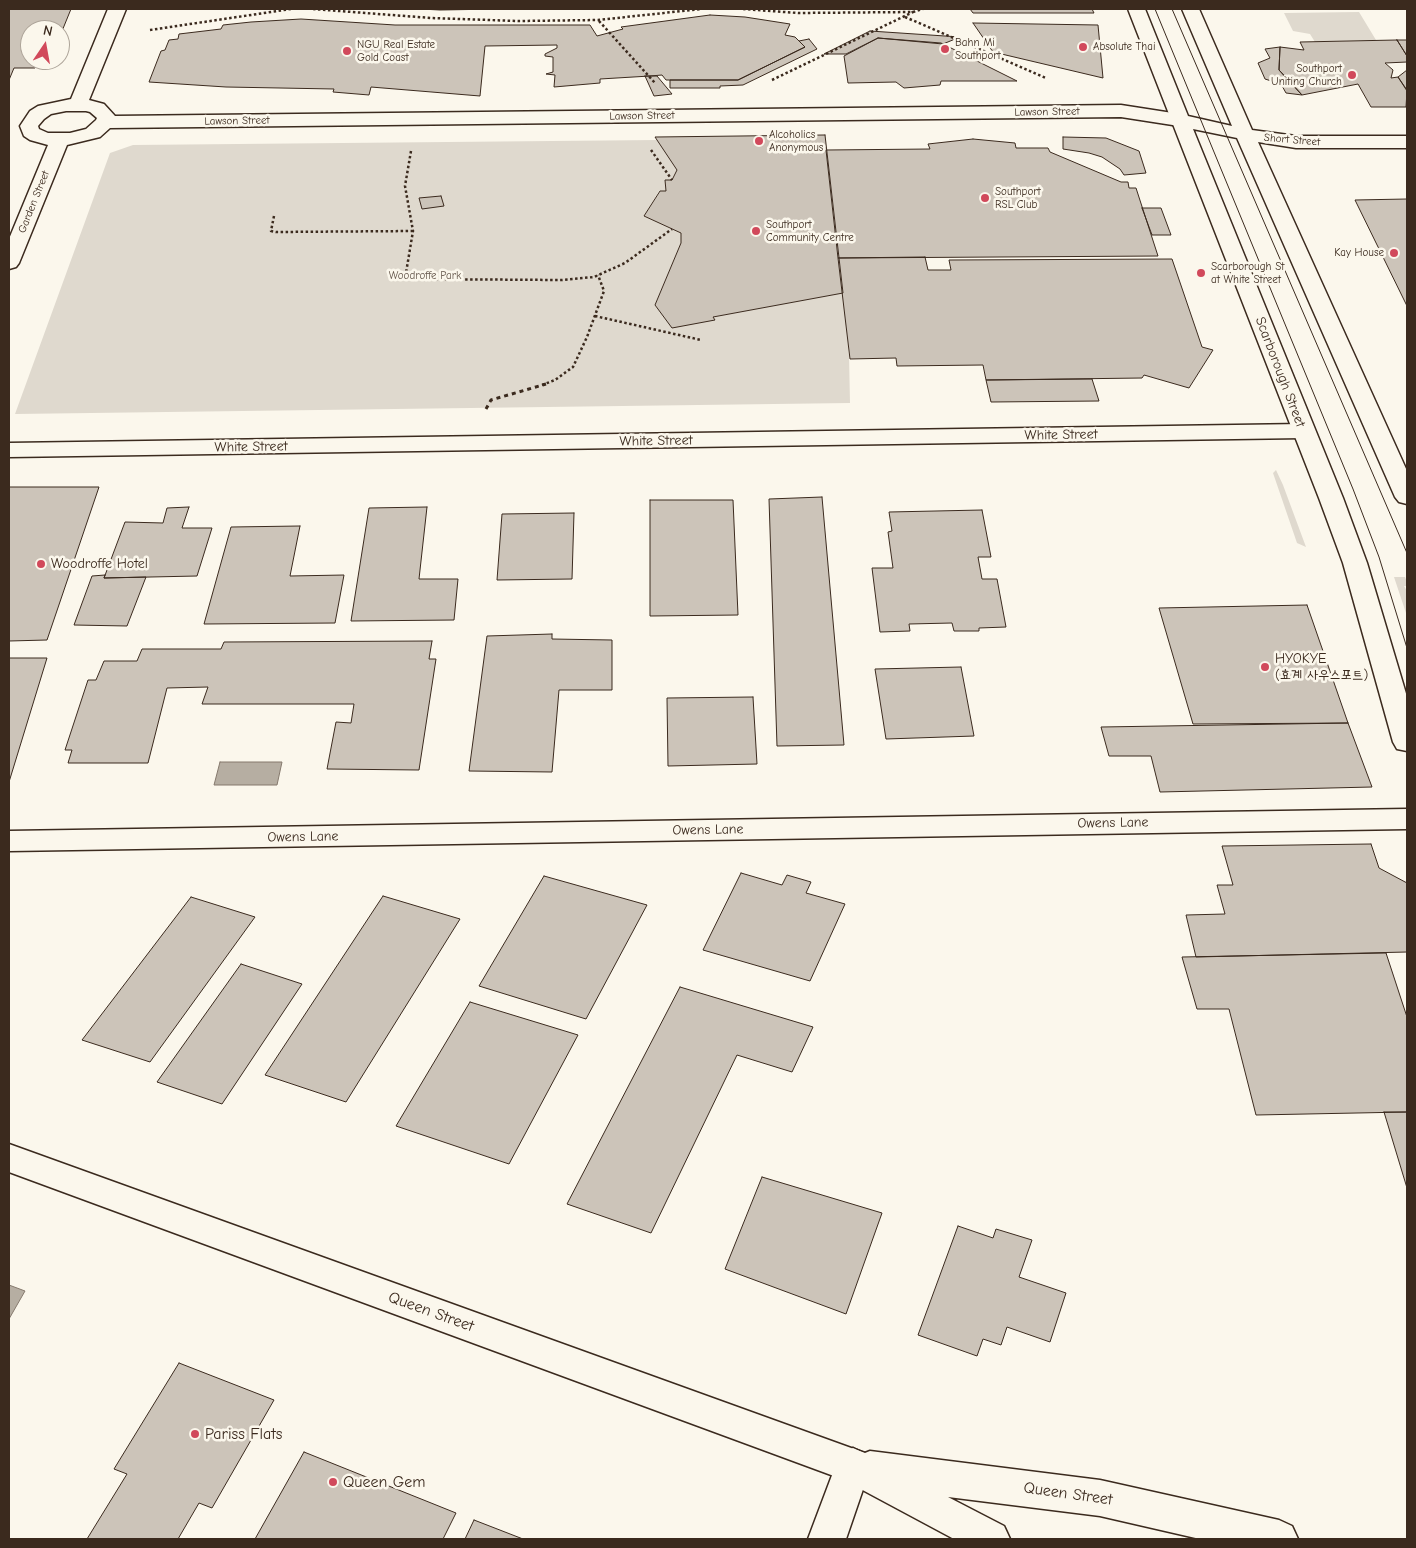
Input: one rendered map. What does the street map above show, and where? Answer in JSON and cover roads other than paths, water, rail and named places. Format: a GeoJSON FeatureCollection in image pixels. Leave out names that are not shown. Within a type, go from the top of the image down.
{"type":"FeatureCollection","features":[{"type":"Feature","properties":{"kind":"street"},"geometry":{"type":"LineString","coordinates":[[78,104],[117,9]]}},
{"type":"Feature","properties":{"kind":"street","name":"Scarborough Street"},"geometry":{"type":"LineString","coordinates":[[1136,9],[1331,498],[1355,563],[1407,742]]}},
{"type":"Feature","properties":{"kind":"street"},"geometry":{"type":"LineString","coordinates":[[1191,9],[1407,497]]}},
{"type":"Feature","properties":{"kind":"street"},"geometry":{"type":"LineString","coordinates":[[78,104],[97,108],[106,117],[101,128],[83,137],[59,140],[37,136],[31,132],[29,126],[23,120],[55,107],[78,104]]}},
{"type":"Feature","properties":{"kind":"street","name":"Lawson Street"},"geometry":{"type":"LineString","coordinates":[[105,122],[1121,111],[1179,120]]}},
{"type":"Feature","properties":{"kind":"street","name":"Short Street"},"geometry":{"type":"LineString","coordinates":[[1179,120],[1245,134],[1296,142],[1407,142]]}},
{"type":"Feature","properties":{"kind":"street","name":"Garden Street"},"geometry":{"type":"LineString","coordinates":[[9,263],[59,140]]}},
{"type":"Feature","properties":{"kind":"street","name":"White Street"},"geometry":{"type":"LineString","coordinates":[[9,450],[1303,431]]}},
{"type":"Feature","properties":{"kind":"street","name":"Owens Lane"},"geometry":{"type":"LineString","coordinates":[[9,841],[1407,818]]}},
{"type":"Feature","properties":{"kind":"street","name":"Queen Street"},"geometry":{"type":"LineString","coordinates":[[9,1158],[853,1466],[991,1539]]}},
{"type":"Feature","properties":{"kind":"street"},"geometry":{"type":"LineString","coordinates":[[827,1539],[853,1466]]}},
{"type":"Feature","properties":{"kind":"street","name":"Queen Street"},"geometry":{"type":"LineString","coordinates":[[853,1466],[1100,1498],[1279,1539]]}},
{"type":"Feature","properties":{"kind":"tram line"},"geometry":{"type":"LineString","coordinates":[[1155,9],[1353,489],[1379,557],[1407,648]]}},
{"type":"Feature","properties":{"kind":"tram line"},"geometry":{"type":"LineString","coordinates":[[1172,9],[1407,553]]}},
{"type":"Feature","properties":{"kind":"place","name":"Absolute Thai"},"geometry":{"type":"Point","coordinates":[1083,47]}},
{"type":"Feature","properties":{"kind":"place","name":"Bahn Mi Southport"},"geometry":{"type":"Point","coordinates":[945,49]}},
{"type":"Feature","properties":{"kind":"place","name":"NGU Real Estate Gold Coast"},"geometry":{"type":"Point","coordinates":[347,51]}},
{"type":"Feature","properties":{"kind":"place","name":"Southport Uniting Church"},"geometry":{"type":"Point","coordinates":[1352,75]}},
{"type":"Feature","properties":{"kind":"place","name":"Alcoholics Anonymous"},"geometry":{"type":"Point","coordinates":[759,141]}},
{"type":"Feature","properties":{"kind":"place","name":"Southport RSL Club"},"geometry":{"type":"Point","coordinates":[985,198]}},
{"type":"Feature","properties":{"kind":"place","name":"Southport Community Centre"},"geometry":{"type":"Point","coordinates":[756,231]}},
{"type":"Feature","properties":{"kind":"place","name":"Kay House"},"geometry":{"type":"Point","coordinates":[1394,253]}},
{"type":"Feature","properties":{"kind":"place","name":"Scarborough St at White Street"},"geometry":{"type":"Point","coordinates":[1201,273]}},
{"type":"Feature","properties":{"kind":"place","name":"Woodroffe Hotel"},"geometry":{"type":"Point","coordinates":[41,564]}},
{"type":"Feature","properties":{"kind":"place","name":"HYOKYE (효계 사우스포트)"},"geometry":{"type":"Point","coordinates":[1265,667]}},
{"type":"Feature","properties":{"kind":"place","name":"Pariss Flats"},"geometry":{"type":"Point","coordinates":[195,1434]}},
{"type":"Feature","properties":{"kind":"place","name":"Queen Gem"},"geometry":{"type":"Point","coordinates":[333,1482]}},
{"type":"Feature","properties":{"kind":"park label","name":"Woodroffe Park"},"geometry":{"type":"Point","coordinates":[425,276]}}]}
